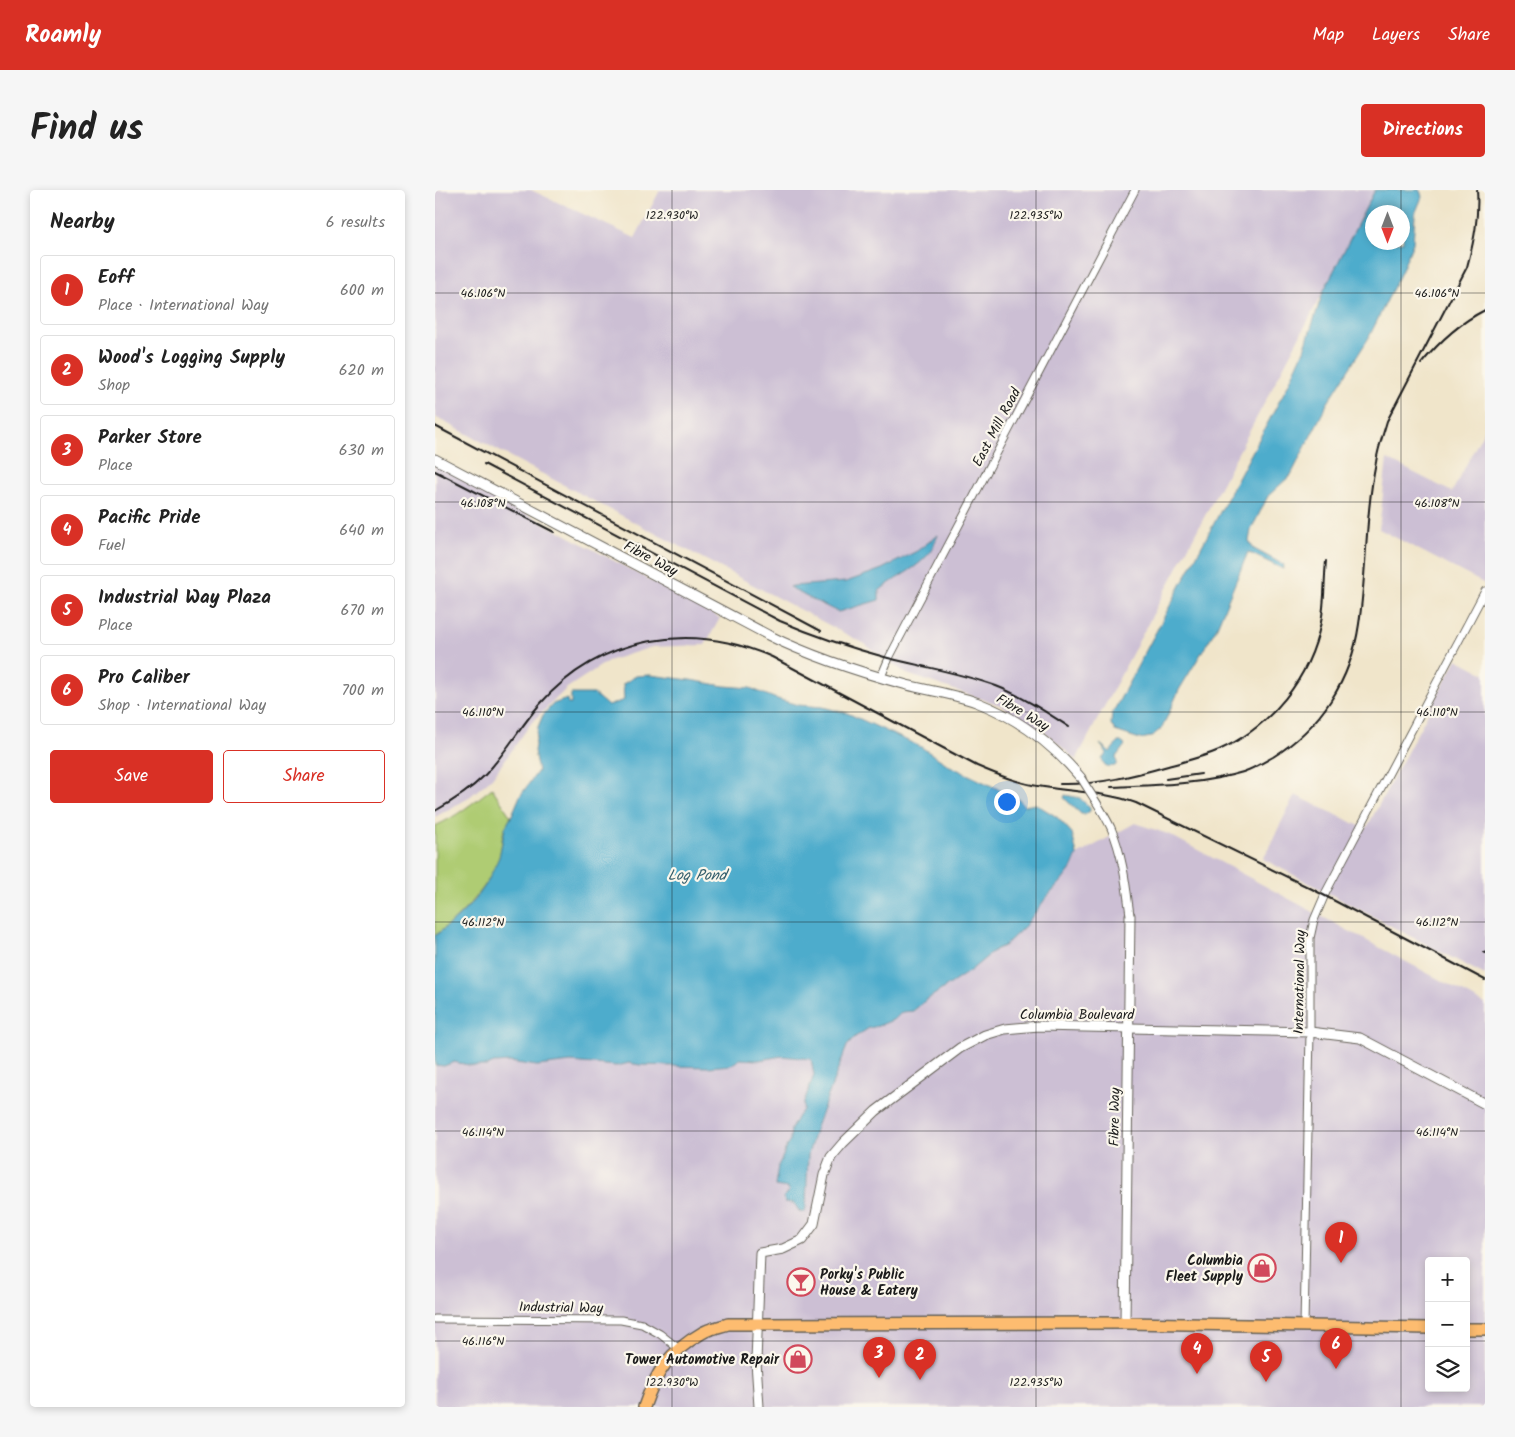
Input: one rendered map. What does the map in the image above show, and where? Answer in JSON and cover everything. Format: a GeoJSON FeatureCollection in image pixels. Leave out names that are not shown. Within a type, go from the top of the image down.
{"type":"FeatureCollection","features":[{"type":"Feature","properties":{"kind":"highway"},"geometry":{"type":"LineString","coordinates":[[644,1407],[651,1387],[661,1368],[679,1349],[704,1332],[728,1324],[1125,1324],[1425,1328]]}},
{"type":"Feature","properties":{"kind":"highway"},"geometry":{"type":"LineString","coordinates":[[1470,1328],[1485,1329]]}},
{"type":"Feature","properties":{"kind":"street","name":"East Mill Road"},"geometry":{"type":"LineString","coordinates":[[881,677],[889,658],[1135,190]]}},
{"type":"Feature","properties":{"kind":"street","name":"Fibre Way"},"geometry":{"type":"LineString","coordinates":[[435,459],[800,651],[881,677],[981,703],[1013,719],[1041,738],[1066,760],[1081,778],[1110,826],[1118,847],[1126,878],[1130,915],[1125,1324]]}},
{"type":"Feature","properties":{"kind":"street","name":"International Way"},"geometry":{"type":"LineString","coordinates":[[1305,1326],[1310,938],[1314,920],[1326,892],[1485,591]]}},
{"type":"Feature","properties":{"kind":"street","name":"Columbia Boulevard"},"geometry":{"type":"LineString","coordinates":[[758,1323],[760,1253],[783,1249],[802,1240],[815,1224],[824,1174],[831,1157],[843,1142],[876,1111],[960,1048],[985,1035],[1005,1029],[1039,1026],[1310,1032],[1359,1038],[1485,1104]]}},
{"type":"Feature","properties":{"kind":"street","name":"Industrial Way"},"geometry":{"type":"LineString","coordinates":[[435,1318],[621,1320],[642,1324],[660,1334],[679,1349]]}},
{"type":"Feature","properties":{"kind":"street"},"geometry":{"type":"LineString","coordinates":[[758,1323],[756,1362],[759,1407]]}},
{"type":"Feature","properties":{"kind":"shaded area"},"geometry":{"type":"Polygon","coordinates":[[[435,190],[531,190],[635,238],[660,190],[1375,190],[1367,205],[1365,205],[1365,210],[1323,292],[1076,760],[1044,731],[1000,705],[907,674],[863,643],[435,417],[435,190]]]}},
{"type":"Feature","properties":{"kind":"shaded area"},"geometry":{"type":"Polygon","coordinates":[[[1485,429],[1485,584],[1379,529],[1387,459],[1452,492],[1485,429]]]}},
{"type":"Feature","properties":{"kind":"shaded area"},"geometry":{"type":"Polygon","coordinates":[[[435,464],[720,618],[705,645],[652,647],[608,661],[567,688],[532,722],[492,778],[467,799],[435,817],[435,464]]]}},
{"type":"Feature","properties":{"kind":"shaded area"},"geometry":{"type":"Polygon","coordinates":[[[1457,659],[1485,674],[1485,975],[1263,859],[1295,795],[1366,829],[1457,659]]]}},
{"type":"Feature","properties":{"kind":"shaded area"},"geometry":{"type":"Polygon","coordinates":[[[1135,823],[1168,834],[1485,1004],[1485,1407],[435,1407],[435,1065],[444,1066],[454,1062],[474,1066],[487,1066],[494,1063],[510,1062],[537,1066],[571,1062],[617,1066],[629,1063],[640,1065],[740,1059],[759,1060],[782,1056],[811,1059],[814,1075],[803,1110],[791,1129],[790,1141],[778,1166],[775,1186],[789,1188],[799,1211],[806,1191],[808,1155],[816,1127],[847,1046],[855,1037],[869,1028],[895,1019],[902,1012],[914,1011],[926,1000],[996,949],[1004,946],[1071,869],[1077,855],[1135,823]]]}},
{"type":"Feature","properties":{"kind":"green space"},"geometry":{"type":"Polygon","coordinates":[[[492,788],[511,817],[504,831],[499,858],[494,870],[472,902],[435,936],[435,826],[458,814],[492,788]]]}},
{"type":"Feature","properties":{"kind":"water"},"geometry":{"type":"Polygon","coordinates":[[[1375,190],[1420,190],[1422,197],[1415,214],[1413,243],[1402,270],[1368,339],[1327,404],[1291,475],[1268,496],[1251,530],[1249,541],[1254,549],[1284,565],[1283,569],[1248,552],[1216,629],[1179,690],[1162,728],[1151,737],[1140,739],[1115,731],[1111,724],[1112,714],[1288,385],[1304,350],[1323,292],[1365,210],[1365,250],[1410,250],[1410,205],[1367,205],[1375,190]]]}},
{"type":"Feature","properties":{"kind":"water"},"geometry":{"type":"Polygon","coordinates":[[[938,535],[930,552],[922,561],[879,591],[879,600],[838,612],[790,587],[846,582],[882,569],[917,551],[938,535]]]}},
{"type":"Feature","properties":{"kind":"water","name":"Log Pond"},"geometry":{"type":"Polygon","coordinates":[[[650,675],[750,688],[798,705],[822,707],[847,713],[921,747],[950,766],[1019,799],[1024,806],[1036,804],[1057,817],[1072,833],[1077,855],[1071,869],[1025,926],[1004,946],[996,949],[970,971],[926,1000],[913,1011],[902,1012],[895,1019],[869,1028],[855,1037],[847,1046],[816,1127],[808,1155],[806,1207],[804,1213],[799,1211],[794,1203],[785,1202],[783,1197],[789,1191],[788,1188],[775,1186],[778,1166],[790,1141],[791,1129],[803,1110],[814,1075],[811,1059],[782,1056],[759,1060],[740,1059],[731,1065],[708,1067],[629,1063],[617,1066],[571,1062],[537,1066],[510,1062],[494,1063],[487,1066],[474,1066],[454,1062],[444,1066],[435,1065],[435,936],[475,900],[487,883],[499,857],[505,828],[520,796],[538,771],[534,751],[538,727],[543,715],[553,704],[567,699],[568,704],[571,704],[571,694],[594,694],[608,706],[624,700],[623,684],[636,676],[650,675]]]}},
{"type":"Feature","properties":{"kind":"water"},"geometry":{"type":"Polygon","coordinates":[[[1118,742],[1125,745],[1116,757],[1117,764],[1115,766],[1107,766],[1102,759],[1107,753],[1100,744],[1110,752],[1118,742]]]}},
{"type":"Feature","properties":{"kind":"water"},"geometry":{"type":"Polygon","coordinates":[[[1065,795],[1080,798],[1090,808],[1090,811],[1086,814],[1081,814],[1064,798],[1065,795]]]}},
{"type":"Feature","properties":{"kind":"railway"},"geometry":{"type":"LineString","coordinates":[[1111,787],[1194,782],[1247,771],[1290,745],[1306,731],[1331,700],[1341,683],[1355,645],[1359,624],[1372,482],[1387,421],[1467,267],[1475,229],[1477,190]]}},
{"type":"Feature","properties":{"kind":"railway"},"geometry":{"type":"LineString","coordinates":[[1421,364],[1450,334],[1485,310]]}},
{"type":"Feature","properties":{"kind":"railway"},"geometry":{"type":"LineString","coordinates":[[435,426],[821,631]]}},
{"type":"Feature","properties":{"kind":"railway"},"geometry":{"type":"LineString","coordinates":[[484,464],[780,621],[860,650],[983,681],[1024,699],[1069,727]]}},
{"type":"Feature","properties":{"kind":"railway"},"geometry":{"type":"LineString","coordinates":[[435,471],[554,532]]}},
{"type":"Feature","properties":{"kind":"railway"},"geometry":{"type":"LineString","coordinates":[[1060,784],[1088,783],[1115,779],[1194,759],[1219,750],[1255,728],[1285,698],[1298,681],[1308,662],[1316,643],[1321,622],[1326,561]]}},
{"type":"Feature","properties":{"kind":"railway"},"geometry":{"type":"LineString","coordinates":[[435,811],[461,795],[484,776],[540,704],[564,681],[590,663],[618,650],[648,642],[678,638],[710,640],[741,646],[772,657],[977,766],[1001,776],[1035,786],[1102,794],[1136,803],[1312,889],[1485,980]]}},
{"type":"Feature","properties":{"kind":"railway"},"geometry":{"type":"LineString","coordinates":[[1166,779],[1201,774]]}},
{"type":"Feature","properties":{"kind":"place","name":"Eoff"},"geometry":{"type":"Point","coordinates":[1341,1263]}},
{"type":"Feature","properties":{"kind":"place","name":"Columbia Fleet Supply"},"geometry":{"type":"Point","coordinates":[1262,1268]}},
{"type":"Feature","properties":{"kind":"place","name":"Porky's Public House & Eatery"},"geometry":{"type":"Point","coordinates":[801,1282]}},
{"type":"Feature","properties":{"kind":"place","name":"Tower Automotive Repair"},"geometry":{"type":"Point","coordinates":[798,1359]}},
{"type":"Feature","properties":{"kind":"place","name":"Pro Caliber"},"geometry":{"type":"Point","coordinates":[1336,1369]}},
{"type":"Feature","properties":{"kind":"place","name":"Pacific Pride"},"geometry":{"type":"Point","coordinates":[1197,1374]}},
{"type":"Feature","properties":{"kind":"place","name":"Parker Store"},"geometry":{"type":"Point","coordinates":[879,1378]}},
{"type":"Feature","properties":{"kind":"place","name":"Wood's Logging Supply"},"geometry":{"type":"Point","coordinates":[920,1380]}},
{"type":"Feature","properties":{"kind":"place","name":"Industrial Way Plaza"},"geometry":{"type":"Point","coordinates":[1266,1382]}}]}
